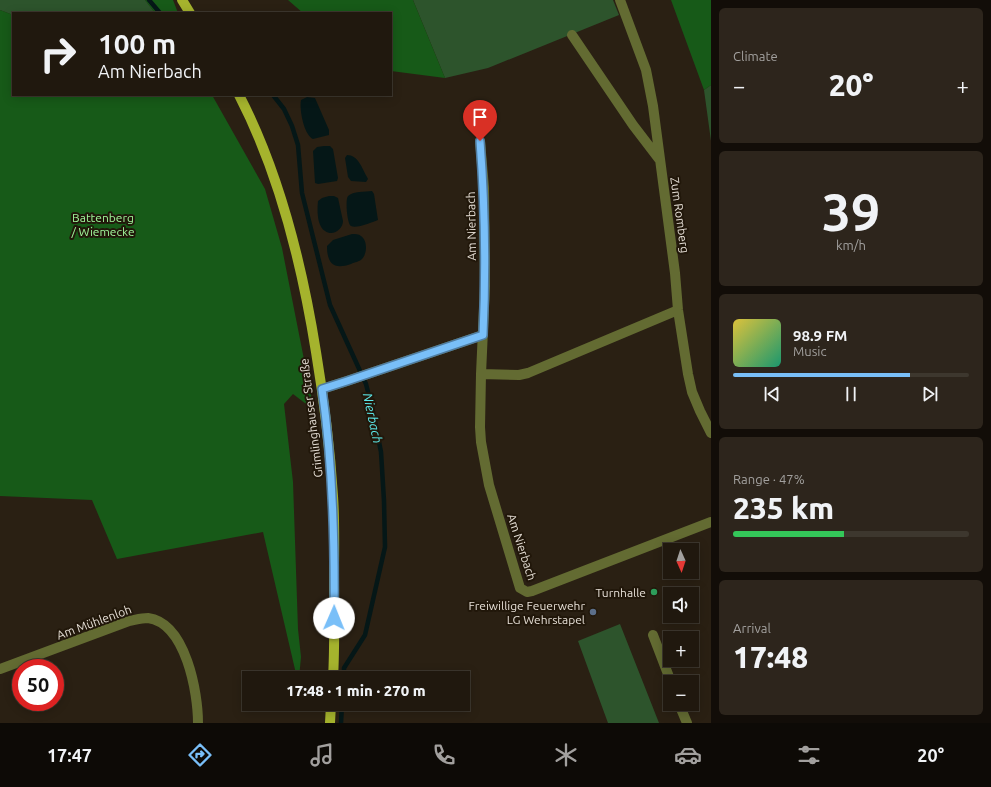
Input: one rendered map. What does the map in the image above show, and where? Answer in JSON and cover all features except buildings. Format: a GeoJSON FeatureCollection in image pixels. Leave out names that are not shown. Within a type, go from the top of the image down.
{"type":"FeatureCollection","features":[{"type":"Feature","properties":{"kind":"main road"},"geometry":{"type":"LineString","coordinates":[[182,0],[189,12]]}},
{"type":"Feature","properties":{"kind":"main road","name":"Grimlinghauser Straße"},"geometry":{"type":"LineString","coordinates":[[239,96],[262,147],[288,222],[310,312],[327,421],[333,498],[333,671]]}},
{"type":"Feature","properties":{"kind":"main road"},"geometry":{"type":"LineString","coordinates":[[330,723],[331,711]]}},
{"type":"Feature","properties":{"kind":"street","name":"Zum Romberg"},"geometry":{"type":"LineString","coordinates":[[620,0],[646,70],[653,106],[675,273],[678,310],[688,374],[692,392],[711,433]]}},
{"type":"Feature","properties":{"kind":"street"},"geometry":{"type":"LineString","coordinates":[[572,34],[633,125],[659,159]]}},
{"type":"Feature","properties":{"kind":"street","name":"Am Nierbach"},"geometry":{"type":"LineString","coordinates":[[480,141],[484,188],[486,286],[481,374],[480,427],[484,463],[489,485],[520,588],[527,592],[536,590],[711,522]]}},
{"type":"Feature","properties":{"kind":"street"},"geometry":{"type":"LineString","coordinates":[[481,374],[519,375],[528,373],[678,310]]}},
{"type":"Feature","properties":{"kind":"street"},"geometry":{"type":"LineString","coordinates":[[322,389],[483,335]]}},
{"type":"Feature","properties":{"kind":"street","name":"Am Mühlenloh"},"geometry":{"type":"LineString","coordinates":[[0,669],[129,621],[148,618],[162,624],[168,629],[185,654],[196,690],[198,723]]}},
{"type":"Feature","properties":{"kind":"street"},"geometry":{"type":"LineString","coordinates":[[652,635],[668,675]]}},
{"type":"Feature","properties":{"kind":"street"},"geometry":{"type":"LineString","coordinates":[[682,711],[687,723]]}},
{"type":"Feature","properties":{"kind":"green space"},"geometry":{"type":"Polygon","coordinates":[[[0,0],[145,0],[154,12],[12,12],[12,15],[0,10],[0,0]]]}},
{"type":"Feature","properties":{"kind":"green space"},"geometry":{"type":"Polygon","coordinates":[[[145,0],[173,0],[178,12],[154,12],[145,0]]]}},
{"type":"Feature","properties":{"kind":"green space"},"geometry":{"type":"Polygon","coordinates":[[[288,0],[413,0],[445,78],[392,71],[392,12],[302,12],[288,0]]]}},
{"type":"Feature","properties":{"kind":"green space"},"geometry":{"type":"Polygon","coordinates":[[[413,0],[613,0],[619,15],[488,68],[445,78],[413,0]]]}},
{"type":"Feature","properties":{"kind":"green space"},"geometry":{"type":"Polygon","coordinates":[[[671,0],[711,0],[711,85],[704,90],[671,0]]]}},
{"type":"Feature","properties":{"kind":"green space","name":"Battenberg / Wiemecke"},"geometry":{"type":"Polygon","coordinates":[[[0,10],[12,15],[12,96],[213,96],[265,189],[282,248],[314,410],[293,394],[284,404],[293,482],[298,629],[301,657],[300,671],[295,671],[263,532],[117,559],[92,500],[0,496],[0,10]]]}},
{"type":"Feature","properties":{"kind":"green space"},"geometry":{"type":"Polygon","coordinates":[[[711,85],[711,141],[704,90],[711,85]]]}},
{"type":"Feature","properties":{"kind":"green space"},"geometry":{"type":"Polygon","coordinates":[[[620,624],[659,723],[608,723],[578,641],[620,624]]]}},
{"type":"Feature","properties":{"kind":"shaded area"},"geometry":{"type":"Polygon","coordinates":[[[307,97],[315,98],[329,130],[329,135],[313,139],[307,132],[303,121],[301,100],[307,97]]]}},
{"type":"Feature","properties":{"kind":"shaded area"},"geometry":{"type":"Polygon","coordinates":[[[330,146],[333,149],[338,178],[337,181],[318,184],[315,183],[313,151],[317,147],[330,146]]]}},
{"type":"Feature","properties":{"kind":"shaded area"},"geometry":{"type":"Polygon","coordinates":[[[347,155],[354,157],[357,160],[368,179],[366,182],[351,181],[348,177],[345,158],[347,155]]]}},
{"type":"Feature","properties":{"kind":"shaded area"},"geometry":{"type":"Polygon","coordinates":[[[372,191],[374,194],[378,220],[360,226],[351,226],[348,221],[347,211],[348,196],[356,192],[372,191]]]}},
{"type":"Feature","properties":{"kind":"shaded area"},"geometry":{"type":"Polygon","coordinates":[[[329,196],[338,198],[343,221],[341,227],[334,233],[328,233],[322,229],[319,222],[318,201],[329,196]]]}},
{"type":"Feature","properties":{"kind":"shaded area"},"geometry":{"type":"Polygon","coordinates":[[[352,234],[360,235],[365,241],[366,248],[364,257],[360,261],[345,266],[336,266],[328,257],[327,246],[333,240],[352,234]]]}},
{"type":"Feature","properties":{"kind":"waterway","name":"Nierbach"},"geometry":{"type":"LineString","coordinates":[[149,0],[159,12]]}},
{"type":"Feature","properties":{"kind":"waterway","name":"Nierbach"},"geometry":{"type":"LineString","coordinates":[[274,96],[284,109],[292,126],[298,145],[302,193],[330,305],[366,384],[381,452],[385,547],[365,635],[344,668],[344,671]]}},
{"type":"Feature","properties":{"kind":"waterway","name":"Nierbach"},"geometry":{"type":"LineString","coordinates":[[341,723],[342,711]]}},
{"type":"Feature","properties":{"kind":"place","name":"Turnhalle"},"geometry":{"type":"Point","coordinates":[654,592]}},
{"type":"Feature","properties":{"kind":"place","name":"Freiwillige Feuerwehr LG Wehrstapel"},"geometry":{"type":"Point","coordinates":[593,612]}},
{"type":"Feature","properties":{"kind":"route"},"geometry":{"type":"LineString","coordinates":[[334,618],[333,498],[327,421],[322,389],[483,335],[486,286],[484,188],[480,141]]}}]}
